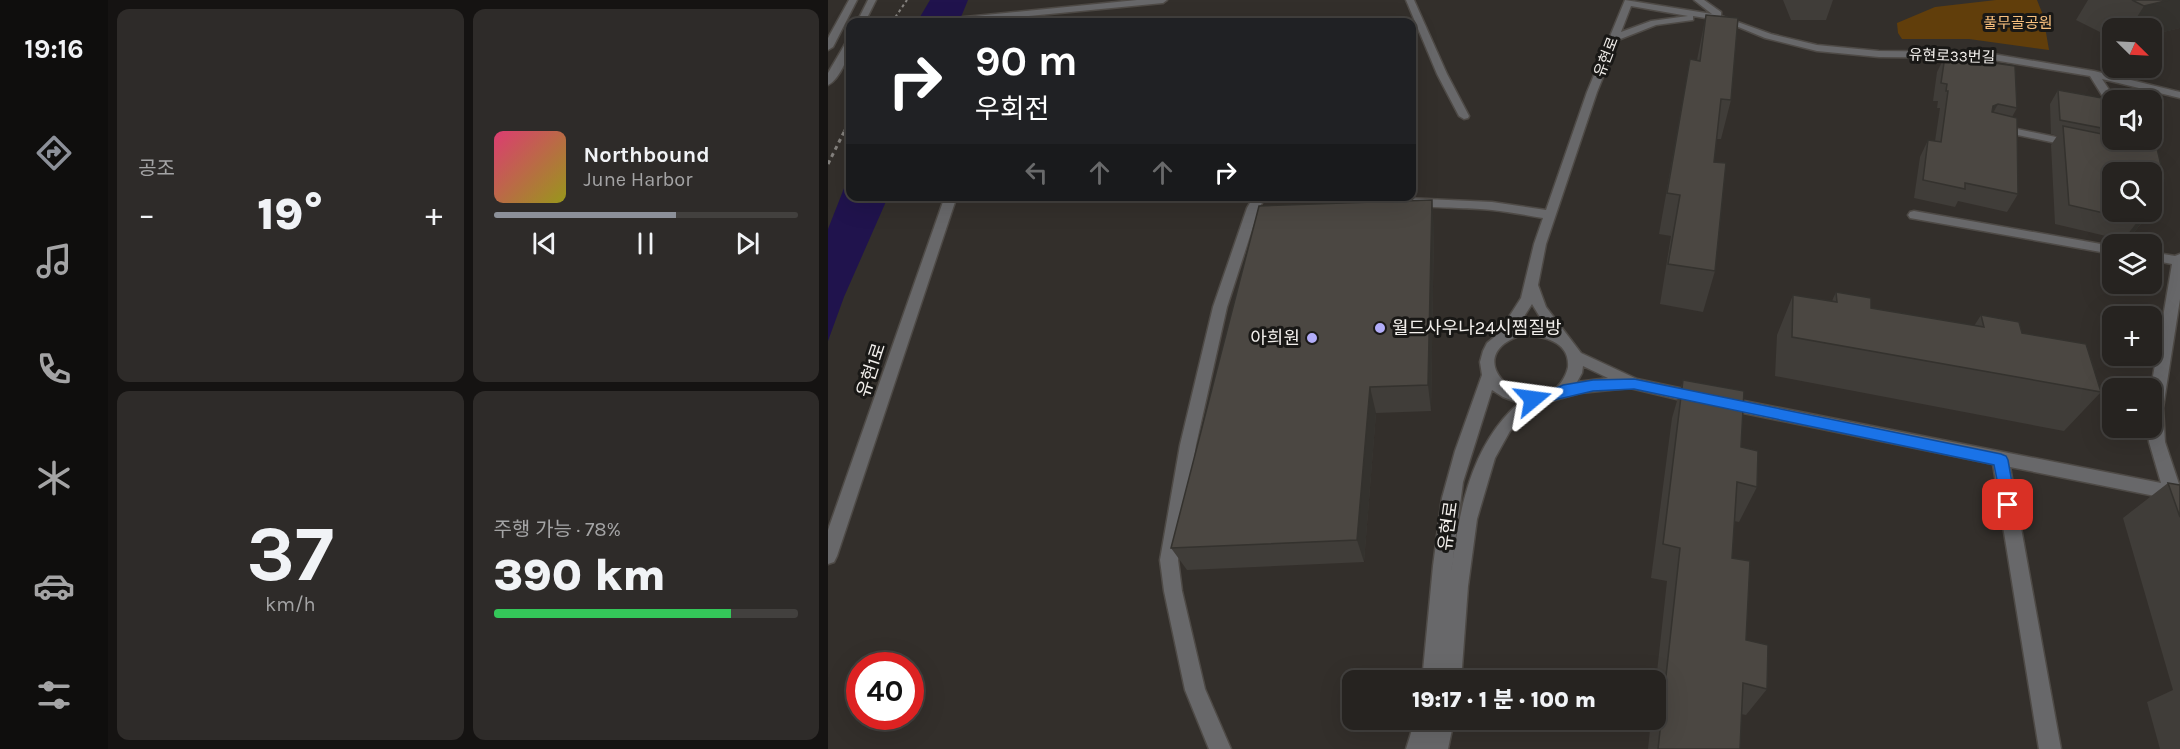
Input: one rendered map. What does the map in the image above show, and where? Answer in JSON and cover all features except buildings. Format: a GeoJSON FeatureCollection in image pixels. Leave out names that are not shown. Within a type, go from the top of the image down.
{"type":"FeatureCollection","features":[{"type":"Feature","properties":{"kind":"street"},"geometry":{"type":"LineString","coordinates":[[828,46],[853,0]]}},
{"type":"Feature","properties":{"kind":"street"},"geometry":{"type":"LineString","coordinates":[[863,18],[872,0]]}},
{"type":"Feature","properties":{"kind":"street"},"geometry":{"type":"LineString","coordinates":[[983,18],[1163,0]]}},
{"type":"Feature","properties":{"kind":"street"},"geometry":{"type":"LineString","coordinates":[[1410,0],[1442,74],[1464,116]]}},
{"type":"Feature","properties":{"kind":"street","name":"유현로33번길"},"geometry":{"type":"LineString","coordinates":[[1698,0],[1726,19]]}},
{"type":"Feature","properties":{"kind":"street","name":"유현로33번길"},"geometry":{"type":"LineString","coordinates":[[1628,1],[1726,19],[1768,36],[1817,48],[1879,54],[1981,55],[2094,74],[2180,95]]}},
{"type":"Feature","properties":{"kind":"street","name":"유현로"},"geometry":{"type":"LineString","coordinates":[[1503,337],[1523,309],[1532,286],[1540,244],[1592,92],[1628,1]]}},
{"type":"Feature","properties":{"kind":"street"},"geometry":{"type":"LineString","coordinates":[[1612,39],[1667,20],[1726,19]]}},
{"type":"Feature","properties":{"kind":"street"},"geometry":{"type":"LineString","coordinates":[[828,82],[846,51]]}},
{"type":"Feature","properties":{"kind":"street"},"geometry":{"type":"LineString","coordinates":[[2094,74],[2104,90]]}},
{"type":"Feature","properties":{"kind":"street"},"geometry":{"type":"LineString","coordinates":[[1989,126],[2092,148]]}},
{"type":"Feature","properties":{"kind":"street","name":"유현1로"},"geometry":{"type":"LineString","coordinates":[[828,556],[949,201]]}},
{"type":"Feature","properties":{"kind":"street"},"geometry":{"type":"LineString","coordinates":[[1220,749],[1195,690],[1173,591],[1169,560],[1188,445],[1220,307],[1257,201]]}},
{"type":"Feature","properties":{"kind":"street"},"geometry":{"type":"LineString","coordinates":[[1404,201],[1492,206],[1551,215]]}},
{"type":"Feature","properties":{"kind":"street"},"geometry":{"type":"LineString","coordinates":[[1914,215],[2102,248]]}},
{"type":"Feature","properties":{"kind":"street"},"geometry":{"type":"LineString","coordinates":[[2162,257],[2180,259],[2155,408],[2157,442],[2176,494]]}},
{"type":"Feature","properties":{"kind":"street"},"geometry":{"type":"LineString","coordinates":[[1532,286],[1540,308],[1560,337],[1571,346],[1577,357],[1578,369],[1573,381],[1563,390],[1549,397],[1533,399],[1506,393],[1489,376],[1486,365],[1488,355],[1493,346],[1503,337],[1516,331],[1532,330],[1560,337]]}},
{"type":"Feature","properties":{"kind":"street"},"geometry":{"type":"LineString","coordinates":[[1577,357],[1634,384]]}},
{"type":"Feature","properties":{"kind":"street","name":"유현로"},"geometry":{"type":"LineString","coordinates":[[1433,670],[1443,552],[1451,496],[1470,430],[1489,376]]}},
{"type":"Feature","properties":{"kind":"street"},"geometry":{"type":"LineString","coordinates":[[1563,390],[1607,384],[1634,384],[2176,494]]}},
{"type":"Feature","properties":{"kind":"street","name":"유현로"},"geometry":{"type":"LineString","coordinates":[[1452,670],[1463,554],[1480,476],[1502,430],[1533,399]]}},
{"type":"Feature","properties":{"kind":"street"},"geometry":{"type":"LineString","coordinates":[[2001,460],[2050,749]]}},
{"type":"Feature","properties":{"kind":"street"},"geometry":{"type":"LineString","coordinates":[[1417,749],[1422,730]]}},
{"type":"Feature","properties":{"kind":"street"},"geometry":{"type":"LineString","coordinates":[[1437,749],[1442,730]]}},
{"type":"Feature","properties":{"kind":"path"},"geometry":{"type":"LineString","coordinates":[[895,18],[907,0]]}},
{"type":"Feature","properties":{"kind":"path"},"geometry":{"type":"LineString","coordinates":[[828,164],[846,128]]}},
{"type":"Feature","properties":{"kind":"green space","name":"풀무골공원"},"geometry":{"type":"Polygon","coordinates":[[[1996,0],[2037,0],[2043,15],[2049,50],[1969,39],[1902,39],[1898,33],[1897,23],[1935,7],[1996,0]]]}},
{"type":"Feature","properties":{"kind":"shaded area"},"geometry":{"type":"Polygon","coordinates":[[[930,0],[968,0],[961,18],[919,18],[930,0]]]}},
{"type":"Feature","properties":{"kind":"shaded area"},"geometry":{"type":"Polygon","coordinates":[[[846,183],[846,201],[886,201],[844,297],[828,341],[828,229],[846,183]]]}},
{"type":"Feature","properties":{"kind":"place","name":"월드사우나24시찜질방"},"geometry":{"type":"Point","coordinates":[1380,328]}},
{"type":"Feature","properties":{"kind":"place","name":"아희원"},"geometry":{"type":"Point","coordinates":[1312,338]}},
{"type":"Feature","properties":{"kind":"route"},"geometry":{"type":"LineString","coordinates":[[1533,399],[1549,397],[1563,390],[1593,385],[1634,384],[2001,460],[2008,505]]}}]}
